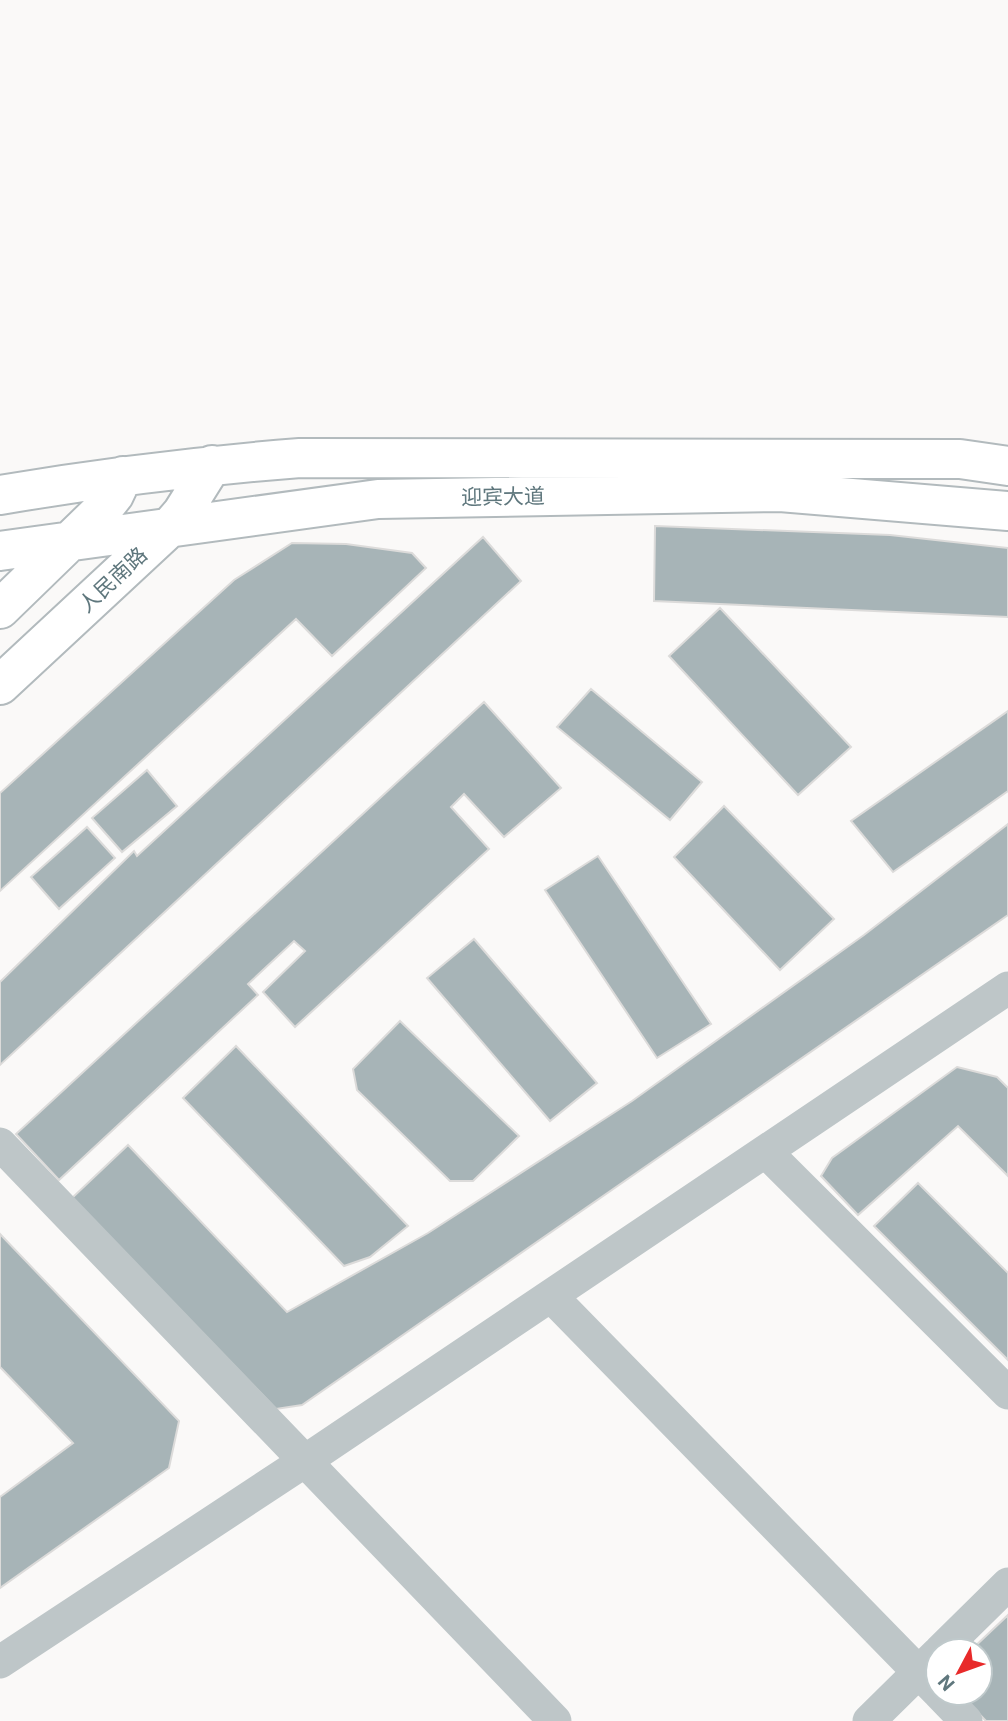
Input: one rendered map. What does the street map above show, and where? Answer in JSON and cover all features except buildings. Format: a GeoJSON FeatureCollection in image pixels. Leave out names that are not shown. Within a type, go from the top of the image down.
{"type":"FeatureCollection","features":[{"type":"Feature","properties":{"kind":"main road","name":"迎宾大道"},"geometry":{"type":"LineString","coordinates":[[0,495],[212,465],[300,458],[960,459],[1008,466]]}},
{"type":"Feature","properties":{"kind":"main road","name":"人民南路"},"geometry":{"type":"LineString","coordinates":[[0,685],[169,528],[182,513],[212,465]]}},
{"type":"Feature","properties":{"kind":"main road"},"geometry":{"type":"LineString","coordinates":[[0,609],[114,495],[123,476]]}},
{"type":"Feature","properties":{"kind":"main road","name":"迎宾大道"},"geometry":{"type":"LineString","coordinates":[[0,551],[391,499],[780,492],[1008,511]]}},
{"type":"Feature","properties":{"kind":"street"},"geometry":{"type":"LineString","coordinates":[[0,1662],[306,1461],[766,1152],[1001,1004]]}},
{"type":"Feature","properties":{"kind":"street"},"geometry":{"type":"LineString","coordinates":[[0,1144],[555,1721]]}},
{"type":"Feature","properties":{"kind":"street"},"geometry":{"type":"LineString","coordinates":[[766,1152],[1008,1393]]}},
{"type":"Feature","properties":{"kind":"street"},"geometry":{"type":"LineString","coordinates":[[551,1296],[924,1661]]}},
{"type":"Feature","properties":{"kind":"street"},"geometry":{"type":"LineString","coordinates":[[964,1637],[1008,1584]]}},
{"type":"Feature","properties":{"kind":"street"},"geometry":{"type":"LineString","coordinates":[[869,1721],[924,1680]]}}]}
